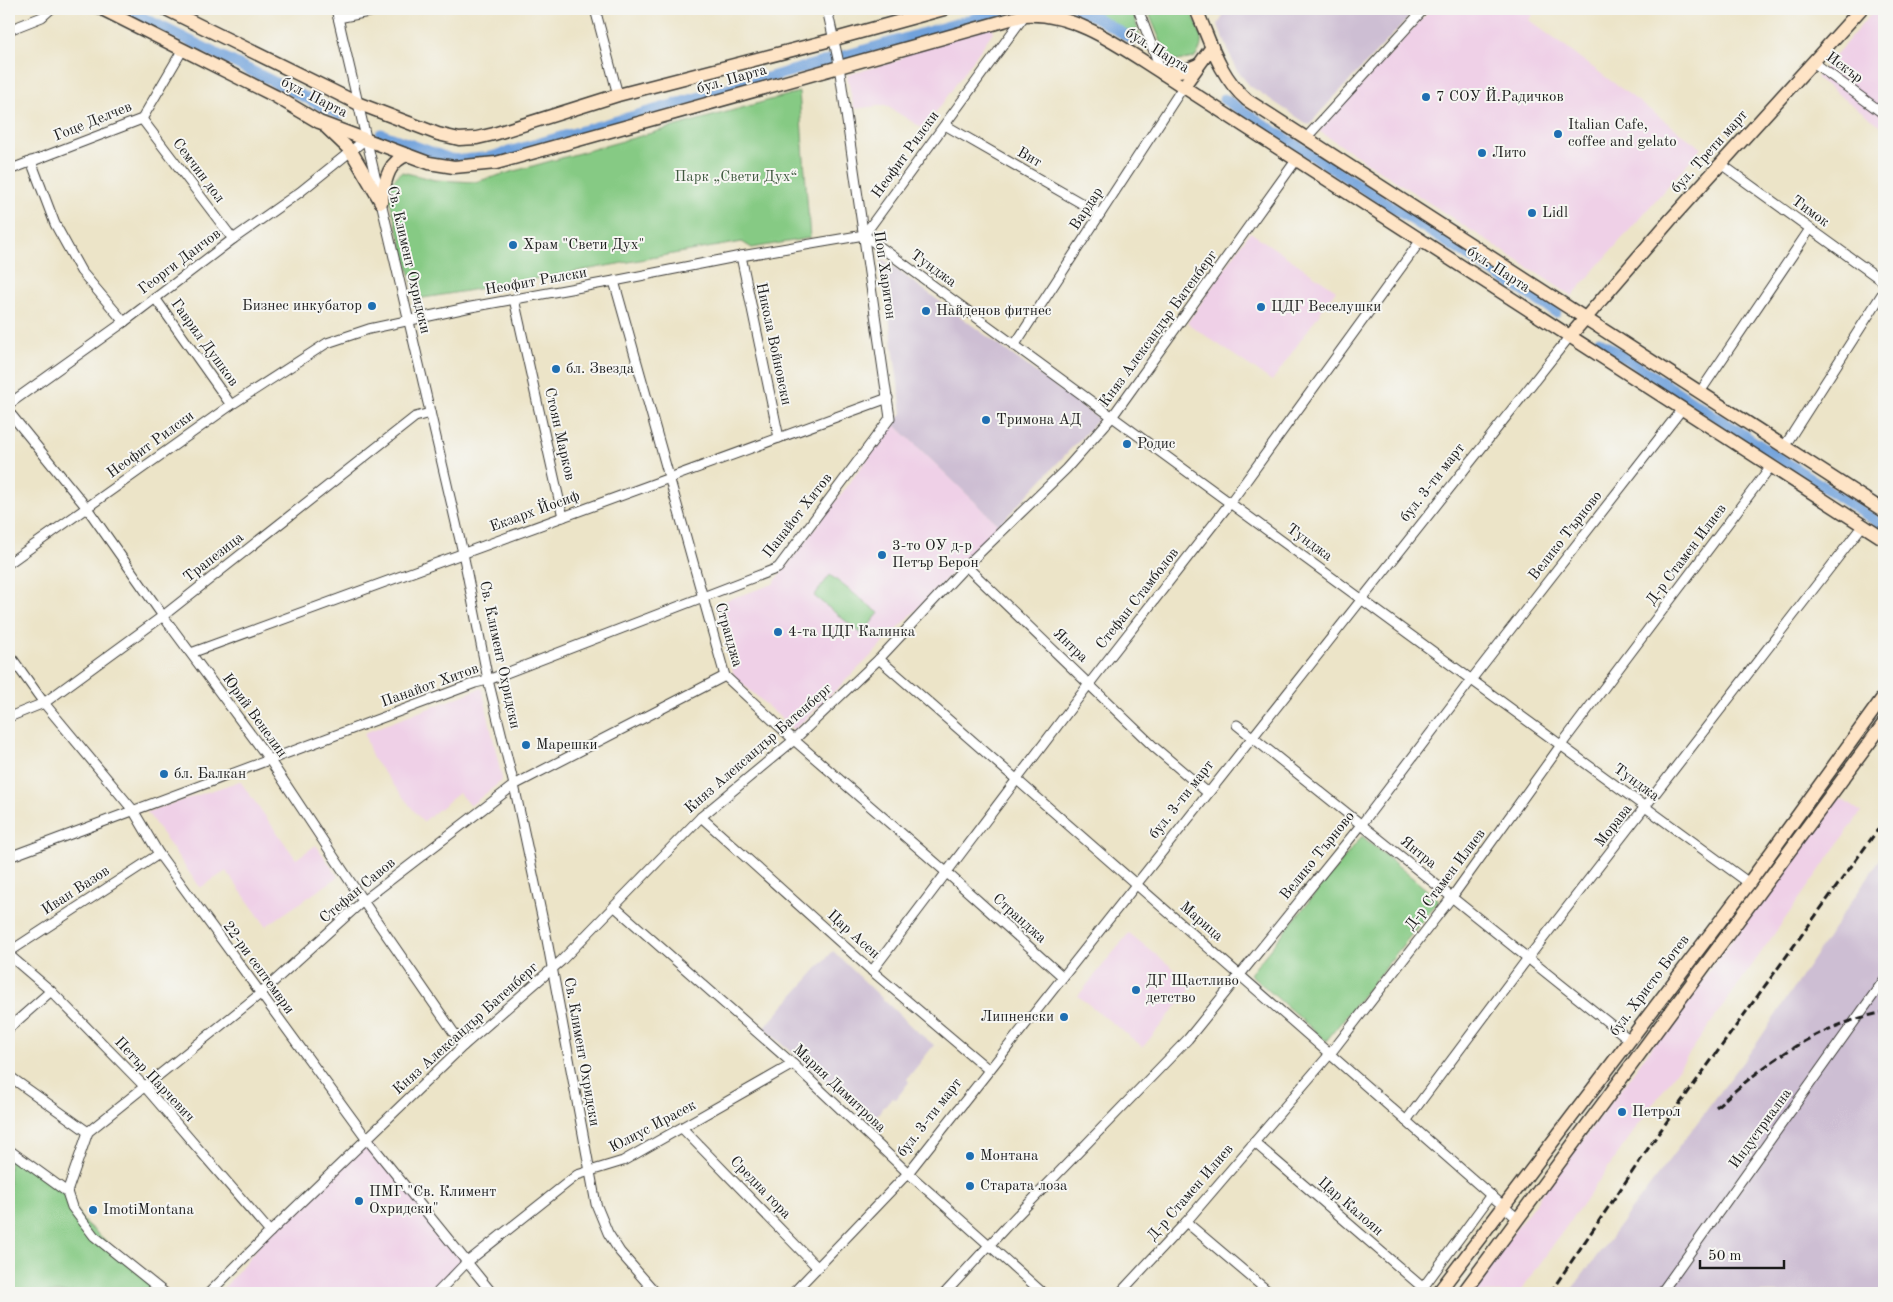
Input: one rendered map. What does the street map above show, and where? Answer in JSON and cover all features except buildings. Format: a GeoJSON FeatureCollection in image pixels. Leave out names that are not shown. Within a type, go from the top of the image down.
{"type":"FeatureCollection","features":[{"type":"Feature","properties":{"kind":"main road","name":"бул. Парта"},"geometry":{"type":"LineString","coordinates":[[102,9],[274,96],[319,122],[429,163],[454,167],[496,163],[839,63],[1025,15],[1048,16],[1087,29],[1162,73],[1884,539]]}},
{"type":"Feature","properties":{"kind":"main road","name":"бул. Парта"},"geometry":{"type":"LineString","coordinates":[[166,9],[357,103],[438,134],[459,139],[477,138],[618,95],[836,42],[944,9]]}},
{"type":"Feature","properties":{"kind":"main road","name":"бул. Парта"},"geometry":{"type":"LineString","coordinates":[[1196,9],[1223,71],[1237,91],[1247,100],[1784,446],[1882,506]]}},
{"type":"Feature","properties":{"kind":"main road","name":"бул. Трети март"},"geometry":{"type":"LineString","coordinates":[[1585,318],[1860,9]]}},
{"type":"Feature","properties":{"kind":"main road"},"geometry":{"type":"LineString","coordinates":[[1184,87],[1212,47]]}},
{"type":"Feature","properties":{"kind":"main road"},"geometry":{"type":"LineString","coordinates":[[1162,73],[1186,70],[1199,64]]}},
{"type":"Feature","properties":{"kind":"main road"},"geometry":{"type":"LineString","coordinates":[[319,122],[351,151],[381,202]]}},
{"type":"Feature","properties":{"kind":"main road"},"geometry":{"type":"LineString","coordinates":[[381,202],[388,173],[392,166],[401,157],[408,155]]}},
{"type":"Feature","properties":{"kind":"main road","name":"бул. 3-ти март"},"geometry":{"type":"LineString","coordinates":[[1570,336],[1585,318]]}},
{"type":"Feature","properties":{"kind":"main road","name":"бул. Христо Ботев"},"geometry":{"type":"LineString","coordinates":[[1438,1293],[1749,883],[1884,696]]}},
{"type":"Feature","properties":{"kind":"main road"},"geometry":{"type":"LineString","coordinates":[[1463,1293],[1884,723]]}},
{"type":"Feature","properties":{"kind":"street"},"geometry":{"type":"LineString","coordinates":[[9,30],[42,17],[50,9]]}},
{"type":"Feature","properties":{"kind":"street","name":"Св. Климент Охридски"},"geometry":{"type":"LineString","coordinates":[[336,9],[463,553],[488,680],[514,785],[552,968],[596,1204],[608,1234],[620,1252],[656,1293]]}},
{"type":"Feature","properties":{"kind":"street"},"geometry":{"type":"LineString","coordinates":[[338,18],[384,9]]}},
{"type":"Feature","properties":{"kind":"street"},"geometry":{"type":"LineString","coordinates":[[595,9],[618,95]]}},
{"type":"Feature","properties":{"kind":"street","name":"Поп Харитон"},"geometry":{"type":"LineString","coordinates":[[827,9],[836,42],[888,398]]}},
{"type":"Feature","properties":{"kind":"street"},"geometry":{"type":"LineString","coordinates":[[1138,9],[1162,73]]}},
{"type":"Feature","properties":{"kind":"street"},"geometry":{"type":"LineString","coordinates":[[1306,138],[1424,9]]}},
{"type":"Feature","properties":{"kind":"street","name":"Неофит Рилски"},"geometry":{"type":"LineString","coordinates":[[9,563],[231,405],[327,343],[368,328],[740,256],[864,235],[1025,15]]}},
{"type":"Feature","properties":{"kind":"street","name":"Гоце Делчев"},"geometry":{"type":"LineString","coordinates":[[9,170],[142,118],[183,49]]}},
{"type":"Feature","properties":{"kind":"street","name":"Искър"},"geometry":{"type":"LineString","coordinates":[[1813,62],[1884,114]]}},
{"type":"Feature","properties":{"kind":"street","name":"Вардар"},"geometry":{"type":"LineString","coordinates":[[1014,346],[1184,87]]}},
{"type":"Feature","properties":{"kind":"street","name":"Семчин дол"},"geometry":{"type":"LineString","coordinates":[[142,118],[233,239]]}},
{"type":"Feature","properties":{"kind":"street","name":"Вит"},"geometry":{"type":"LineString","coordinates":[[945,125],[1100,214]]}},
{"type":"Feature","properties":{"kind":"street","name":"Георги Данчов"},"geometry":{"type":"LineString","coordinates":[[9,404],[300,192],[366,139]]}},
{"type":"Feature","properties":{"kind":"street","name":"Княз Александър Батенберг"},"geometry":{"type":"LineString","coordinates":[[210,1293],[270,1232],[463,1046],[552,968],[615,907],[700,817],[794,740],[879,659],[966,566],[1066,469],[1112,417],[1297,159]]}},
{"type":"Feature","properties":{"kind":"street"},"geometry":{"type":"LineString","coordinates":[[31,162],[55,224],[81,272],[124,322]]}},
{"type":"Feature","properties":{"kind":"street","name":"Тимок"},"geometry":{"type":"LineString","coordinates":[[1721,164],[1884,282]]}},
{"type":"Feature","properties":{"kind":"street"},"geometry":{"type":"LineString","coordinates":[[1700,392],[1810,229]]}},
{"type":"Feature","properties":{"kind":"street","name":"Тунджа"},"geometry":{"type":"LineString","coordinates":[[864,235],[1749,883]]}},
{"type":"Feature","properties":{"kind":"street","name":"Стефан Стамболов"},"geometry":{"type":"LineString","coordinates":[[872,971],[1016,779],[1230,503],[1421,240]]}},
{"type":"Feature","properties":{"kind":"street","name":"Никола Войновски"},"geometry":{"type":"LineString","coordinates":[[740,256],[779,438]]}},
{"type":"Feature","properties":{"kind":"street","name":"Странджа"},"geometry":{"type":"LineString","coordinates":[[614,281],[725,676],[794,740],[1063,977]]}},
{"type":"Feature","properties":{"kind":"street"},"geometry":{"type":"LineString","coordinates":[[1784,446],[1884,291]]}},
{"type":"Feature","properties":{"kind":"street","name":"Гаврил Душков"},"geometry":{"type":"LineString","coordinates":[[155,298],[231,405]]}},
{"type":"Feature","properties":{"kind":"street","name":"Стоян Марков"},"geometry":{"type":"LineString","coordinates":[[514,299],[563,517]]}},
{"type":"Feature","properties":{"kind":"street","name":"бул. 3-ти март"},"geometry":{"type":"LineString","coordinates":[[793,1293],[908,1173],[1570,336]]}},
{"type":"Feature","properties":{"kind":"street","name":"Екзарх Йосиф"},"geometry":{"type":"LineString","coordinates":[[190,653],[888,398]]}},
{"type":"Feature","properties":{"kind":"street","name":"Панайот Хитов"},"geometry":{"type":"LineString","coordinates":[[9,857],[475,683],[488,680],[778,568],[888,422],[890,418],[888,398]]}},
{"type":"Feature","properties":{"kind":"street","name":"Велико Търново"},"geometry":{"type":"LineString","coordinates":[[945,1293],[1188,1039],[1361,824],[1682,409]]}},
{"type":"Feature","properties":{"kind":"street","name":"Юрий Венелин"},"geometry":{"type":"LineString","coordinates":[[9,412],[86,508],[269,760],[363,902],[463,1046]]}},
{"type":"Feature","properties":{"kind":"street","name":"Трапезица"},"geometry":{"type":"LineString","coordinates":[[9,717],[44,704],[163,616],[415,417],[430,413]]}},
{"type":"Feature","properties":{"kind":"street","name":"Д-р Стамен Илиев"},"geometry":{"type":"LineString","coordinates":[[1120,1293],[1186,1222],[1330,1054],[1452,898],[1561,745],[1771,466]]}},
{"type":"Feature","properties":{"kind":"street","name":"Морава"},"geometry":{"type":"LineString","coordinates":[[1406,1120],[1528,958],[1863,525]]}},
{"type":"Feature","properties":{"kind":"street","name":"Янтра"},"geometry":{"type":"LineString","coordinates":[[966,566],[1154,748],[1208,793]]}},
{"type":"Feature","properties":{"kind":"street","name":"22-ри септември"},"geometry":{"type":"LineString","coordinates":[[9,654],[44,704],[132,810],[159,854],[367,1139],[492,1293]]}},
{"type":"Feature","properties":{"kind":"street","name":"Марица"},"geometry":{"type":"LineString","coordinates":[[879,659],[1518,1219]]}},
{"type":"Feature","properties":{"kind":"street","name":"Стефан Савов"},"geometry":{"type":"LineString","coordinates":[[88,1132],[260,994],[363,902],[514,785],[725,676]]}},
{"type":"Feature","properties":{"kind":"street","name":"Янтра"},"geometry":{"type":"LineString","coordinates":[[1237,725],[1630,1040]]}},
{"type":"Feature","properties":{"kind":"street","name":"Цар Асен"},"geometry":{"type":"LineString","coordinates":[[700,817],[872,971],[989,1070]]}},
{"type":"Feature","properties":{"kind":"street","name":"Иван Вазов"},"geometry":{"type":"LineString","coordinates":[[9,954],[159,854]]}},
{"type":"Feature","properties":{"kind":"street","name":"Мария Димитрова"},"geometry":{"type":"LineString","coordinates":[[615,907],[794,1064],[908,1173],[1042,1293]]}},
{"type":"Feature","properties":{"kind":"street","name":"Петър Парчевич"},"geometry":{"type":"LineString","coordinates":[[9,954],[51,992],[145,1087],[270,1232]]}},
{"type":"Feature","properties":{"kind":"street","name":"Индустриална"},"geometry":{"type":"LineString","coordinates":[[1660,1293],[1884,980]]}},
{"type":"Feature","properties":{"kind":"street"},"geometry":{"type":"LineString","coordinates":[[9,1028],[51,992]]}},
{"type":"Feature","properties":{"kind":"street","name":"Юлиус Ирасек"},"geometry":{"type":"LineString","coordinates":[[437,1293],[466,1263],[577,1175],[589,1170],[623,1162],[794,1064]]}},
{"type":"Feature","properties":{"kind":"street"},"geometry":{"type":"LineString","coordinates":[[9,1076],[88,1132],[67,1192]]}},
{"type":"Feature","properties":{"kind":"street","name":"Средна гора"},"geometry":{"type":"LineString","coordinates":[[682,1128],[818,1268]]}},
{"type":"Feature","properties":{"kind":"street","name":"Цар Калоян"},"geometry":{"type":"LineString","coordinates":[[1254,1142],[1424,1292]]}},
{"type":"Feature","properties":{"kind":"street"},"geometry":{"type":"LineString","coordinates":[[9,1150],[67,1192],[72,1207],[94,1236],[165,1293]]}},
{"type":"Feature","properties":{"kind":"street"},"geometry":{"type":"LineString","coordinates":[[1424,1292],[1491,1196]]}},
{"type":"Feature","properties":{"kind":"street"},"geometry":{"type":"LineString","coordinates":[[1186,1222],[1270,1293]]}},
{"type":"Feature","properties":{"kind":"shaded area"},"geometry":{"type":"Polygon","coordinates":[[[1227,9],[1417,9],[1309,125],[1250,86],[1236,69],[1218,25],[1227,9]]]}},
{"type":"Feature","properties":{"kind":"shaded area"},"geometry":{"type":"Polygon","coordinates":[[[1431,9],[1536,9],[1529,20],[1701,148],[1572,296],[1319,131],[1431,9]]]}},
{"type":"Feature","properties":{"kind":"shaded area"},"geometry":{"type":"Polygon","coordinates":[[[1875,9],[1884,9],[1884,128],[1816,78],[1875,9]]]}},
{"type":"Feature","properties":{"kind":"shaded area"},"geometry":{"type":"Polygon","coordinates":[[[992,24],[993,32],[924,129],[885,105],[854,109],[847,75],[899,60],[913,47],[992,24]]]}},
{"type":"Feature","properties":{"kind":"shaded area","name":"ЦДГ Веселушки"},"geometry":{"type":"Polygon","coordinates":[[[1250,232],[1336,290],[1272,381],[1187,323],[1250,232]]]}},
{"type":"Feature","properties":{"kind":"shaded area"},"geometry":{"type":"Polygon","coordinates":[[[881,258],[1099,419],[999,525],[894,424],[902,413],[881,258]]]}},
{"type":"Feature","properties":{"kind":"shaded area","name":"3-то ОУ д-р Петър Берон"},"geometry":{"type":"Polygon","coordinates":[[[894,424],[999,525],[868,659],[794,730],[734,676],[715,604],[773,584],[894,424]]]}},
{"type":"Feature","properties":{"kind":"shaded area"},"geometry":{"type":"Polygon","coordinates":[[[482,688],[502,779],[470,806],[459,793],[423,822],[373,759],[364,733],[482,688]]]}},
{"type":"Feature","properties":{"kind":"shaded area"},"geometry":{"type":"Polygon","coordinates":[[[240,781],[296,859],[316,845],[338,877],[266,926],[226,871],[200,888],[147,812],[240,781]]]}},
{"type":"Feature","properties":{"kind":"shaded area"},"geometry":{"type":"Polygon","coordinates":[[[1839,797],[1861,812],[1519,1293],[1468,1293],[1839,797]]]}},
{"type":"Feature","properties":{"kind":"shaded area"},"geometry":{"type":"Polygon","coordinates":[[[1884,853],[1884,1293],[1569,1293],[1757,1043],[1884,853]]]}},
{"type":"Feature","properties":{"kind":"shaded area","name":"ДГ Щастливо детство"},"geometry":{"type":"Polygon","coordinates":[[[1129,933],[1194,985],[1143,1047],[1078,996],[1129,933]]]}},
{"type":"Feature","properties":{"kind":"shaded area"},"geometry":{"type":"Polygon","coordinates":[[[833,951],[914,1029],[934,1045],[907,1079],[909,1082],[896,1099],[892,1097],[872,1121],[764,1028],[833,951]]]}},
{"type":"Feature","properties":{"kind":"shaded area","name":"ПМГ \"Св. Климент Охридски\""},"geometry":{"type":"Polygon","coordinates":[[[367,1139],[466,1263],[436,1293],[220,1293],[270,1232],[367,1139]]]}},
{"type":"Feature","properties":{"kind":"green space"},"geometry":{"type":"Polygon","coordinates":[[[1089,9],[1132,9],[1140,36],[1138,39],[1089,9]]]}},
{"type":"Feature","properties":{"kind":"green space"},"geometry":{"type":"Polygon","coordinates":[[[1147,9],[1190,9],[1201,40],[1201,46],[1194,58],[1177,61],[1171,58],[1164,49],[1147,9]]]}},
{"type":"Feature","properties":{"kind":"green space","name":"Парк „Свети Дух“"},"geometry":{"type":"Polygon","coordinates":[[[799,92],[810,238],[752,248],[742,242],[417,299],[389,198],[393,180],[402,172],[435,180],[475,182],[799,92]]]}},
{"type":"Feature","properties":{"kind":"green space"},"geometry":{"type":"Polygon","coordinates":[[[830,575],[879,613],[862,634],[814,596],[830,575]]]}},
{"type":"Feature","properties":{"kind":"green space"},"geometry":{"type":"Polygon","coordinates":[[[1362,836],[1439,900],[1326,1041],[1250,974],[1362,836]]]}},
{"type":"Feature","properties":{"kind":"green space"},"geometry":{"type":"Polygon","coordinates":[[[9,1150],[67,1192],[82,1220],[165,1293],[9,1293],[9,1150]]]}},
{"type":"Feature","properties":{"kind":"waterway"},"geometry":{"type":"LineString","coordinates":[[125,9],[339,114]]}},
{"type":"Feature","properties":{"kind":"waterway"},"geometry":{"type":"LineString","coordinates":[[381,134],[450,159],[463,160],[491,157],[1008,9]]}},
{"type":"Feature","properties":{"kind":"waterway"},"geometry":{"type":"LineString","coordinates":[[1077,9],[1095,17],[1134,40]]}},
{"type":"Feature","properties":{"kind":"waterway"},"geometry":{"type":"LineString","coordinates":[[1224,99],[1556,312]]}},
{"type":"Feature","properties":{"kind":"waterway"},"geometry":{"type":"LineString","coordinates":[[1599,341],[1884,526]]}},
{"type":"Feature","properties":{"kind":"railway"},"geometry":{"type":"LineString","coordinates":[[1550,1293],[1658,1134],[1884,821]]}},
{"type":"Feature","properties":{"kind":"railway"},"geometry":{"type":"LineString","coordinates":[[1716,1107],[1774,1060],[1814,1036],[1859,1018],[1884,1012]]}},
{"type":"Feature","properties":{"kind":"place","name":"7 СОУ Й.Радичков"},"geometry":{"type":"Point","coordinates":[1426,97]}},
{"type":"Feature","properties":{"kind":"place","name":"Italian Cafe, coffee and gelato"},"geometry":{"type":"Point","coordinates":[1558,134]}},
{"type":"Feature","properties":{"kind":"place","name":"Лито"},"geometry":{"type":"Point","coordinates":[1482,153]}},
{"type":"Feature","properties":{"kind":"place","name":"Lidl"},"geometry":{"type":"Point","coordinates":[1532,213]}},
{"type":"Feature","properties":{"kind":"place","name":"Храм \"Свети Дух\""},"geometry":{"type":"Point","coordinates":[513,245]}},
{"type":"Feature","properties":{"kind":"place","name":"Бизнес инкубатор"},"geometry":{"type":"Point","coordinates":[372,306]}},
{"type":"Feature","properties":{"kind":"place","name":"ЦДГ Веселушки"},"geometry":{"type":"Point","coordinates":[1261,307]}},
{"type":"Feature","properties":{"kind":"place","name":"Найденов фитнес"},"geometry":{"type":"Point","coordinates":[926,311]}},
{"type":"Feature","properties":{"kind":"place","name":"бл. Звезда"},"geometry":{"type":"Point","coordinates":[556,369]}},
{"type":"Feature","properties":{"kind":"place","name":"Тримона АД"},"geometry":{"type":"Point","coordinates":[986,420]}},
{"type":"Feature","properties":{"kind":"place","name":"Родис"},"geometry":{"type":"Point","coordinates":[1127,444]}},
{"type":"Feature","properties":{"kind":"place","name":"3-то ОУ д-р Петър Берон"},"geometry":{"type":"Point","coordinates":[882,555]}},
{"type":"Feature","properties":{"kind":"place","name":"4-та ЦДГ Калинка"},"geometry":{"type":"Point","coordinates":[778,632]}},
{"type":"Feature","properties":{"kind":"place","name":"Марешки"},"geometry":{"type":"Point","coordinates":[526,745]}},
{"type":"Feature","properties":{"kind":"place","name":"бл. Балкан"},"geometry":{"type":"Point","coordinates":[164,774]}},
{"type":"Feature","properties":{"kind":"place","name":"ДГ Щастливо детство"},"geometry":{"type":"Point","coordinates":[1136,990]}},
{"type":"Feature","properties":{"kind":"place","name":"Липненски"},"geometry":{"type":"Point","coordinates":[1064,1017]}},
{"type":"Feature","properties":{"kind":"place","name":"Петрол"},"geometry":{"type":"Point","coordinates":[1622,1112]}},
{"type":"Feature","properties":{"kind":"place","name":"Монтана"},"geometry":{"type":"Point","coordinates":[970,1156]}},
{"type":"Feature","properties":{"kind":"place","name":"Старата лоза"},"geometry":{"type":"Point","coordinates":[970,1186]}},
{"type":"Feature","properties":{"kind":"place","name":"ПМГ \"Св. Климент Охридски\""},"geometry":{"type":"Point","coordinates":[359,1201]}},
{"type":"Feature","properties":{"kind":"place","name":"ImotiMontana"},"geometry":{"type":"Point","coordinates":[93,1210]}}]}
